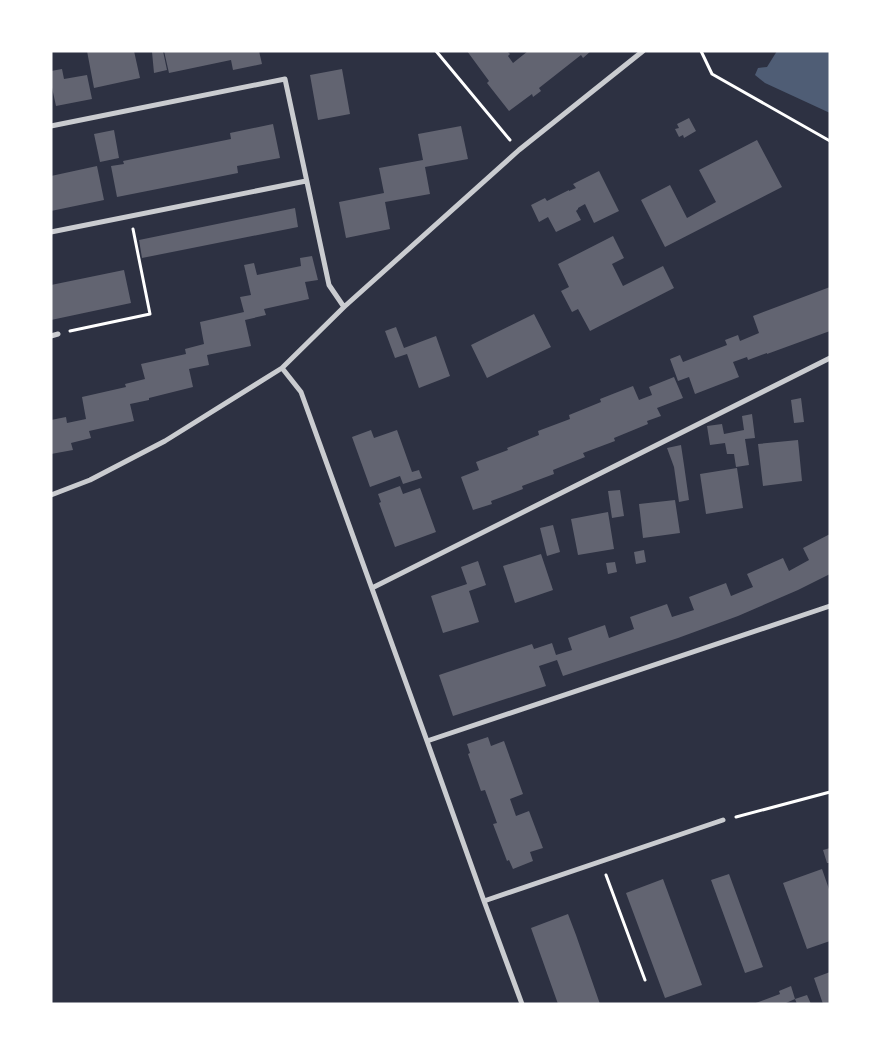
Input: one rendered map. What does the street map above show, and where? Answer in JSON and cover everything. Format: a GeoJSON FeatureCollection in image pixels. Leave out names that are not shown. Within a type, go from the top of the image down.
{"type":"FeatureCollection","features":[{"type":"Feature","properties":{"kind":"street"},"geometry":{"type":"LineString","coordinates":[[51,495],[90,480],[165,441],[282,368],[344,307],[519,150],[643,51]]}},
{"type":"Feature","properties":{"kind":"street"},"geometry":{"type":"LineString","coordinates":[[51,126],[285,79],[329,285],[344,307]]}},
{"type":"Feature","properties":{"kind":"street"},"geometry":{"type":"LineString","coordinates":[[51,232],[306,181]]}},
{"type":"Feature","properties":{"kind":"street"},"geometry":{"type":"LineString","coordinates":[[51,336],[58,334]]}},
{"type":"Feature","properties":{"kind":"street"},"geometry":{"type":"LineString","coordinates":[[372,588],[830,358]]}},
{"type":"Feature","properties":{"kind":"street"},"geometry":{"type":"LineString","coordinates":[[282,368],[301,392],[522,1004]]}},
{"type":"Feature","properties":{"kind":"street"},"geometry":{"type":"LineString","coordinates":[[427,741],[830,606]]}},
{"type":"Feature","properties":{"kind":"street"},"geometry":{"type":"LineString","coordinates":[[484,901],[723,820]]}},
{"type":"Feature","properties":{"kind":"path"},"geometry":{"type":"LineString","coordinates":[[436,51],[519,150]]}},
{"type":"Feature","properties":{"kind":"path"},"geometry":{"type":"LineString","coordinates":[[701,51],[712,74],[830,141]]}},
{"type":"Feature","properties":{"kind":"path"},"geometry":{"type":"LineString","coordinates":[[58,334],[150,314],[130,216]]}},
{"type":"Feature","properties":{"kind":"path"},"geometry":{"type":"LineString","coordinates":[[723,820],[830,792]]}},
{"type":"Feature","properties":{"kind":"path"},"geometry":{"type":"LineString","coordinates":[[601,861],[644,980]]}},
{"type":"Feature","properties":{"kind":"water"},"geometry":{"type":"Polygon","coordinates":[[[777,51],[830,51],[830,113],[765,83],[755,75],[758,68],[767,67],[777,51]]]}},
{"type":"Feature","properties":{"kind":"building"},"geometry":{"type":"Polygon","coordinates":[[[87,51],[134,51],[140,78],[94,88],[87,51]]]}},
{"type":"Feature","properties":{"kind":"building"},"geometry":{"type":"Polygon","coordinates":[[[163,51],[167,70],[154,73],[152,52],[163,51]]]}},
{"type":"Feature","properties":{"kind":"building"},"geometry":{"type":"Polygon","coordinates":[[[164,51],[259,51],[262,64],[233,70],[231,60],[169,73],[164,51]]]}},
{"type":"Feature","properties":{"kind":"building"},"geometry":{"type":"Polygon","coordinates":[[[467,51],[507,51],[513,63],[528,51],[591,51],[583,58],[581,55],[539,88],[541,91],[533,97],[532,94],[509,111],[487,83],[489,81],[467,51]]]}},
{"type":"Feature","properties":{"kind":"building"},"geometry":{"type":"Polygon","coordinates":[[[62,69],[64,79],[87,75],[92,99],[56,106],[51,83],[51,71],[62,69]]]}},
{"type":"Feature","properties":{"kind":"building"},"geometry":{"type":"Polygon","coordinates":[[[342,69],[350,114],[318,120],[310,75],[342,69]]]}},
{"type":"Feature","properties":{"kind":"building"},"geometry":{"type":"Polygon","coordinates":[[[689,118],[696,131],[684,138],[683,135],[679,137],[675,129],[679,128],[677,124],[689,118]]]}},
{"type":"Feature","properties":{"kind":"building"},"geometry":{"type":"Polygon","coordinates":[[[273,124],[280,158],[237,166],[238,173],[117,197],[111,166],[124,164],[123,161],[231,139],[230,133],[273,124]]]}},
{"type":"Feature","properties":{"kind":"building"},"geometry":{"type":"Polygon","coordinates":[[[461,126],[468,159],[425,167],[430,194],[385,202],[390,229],[346,238],[339,202],[384,193],[379,168],[423,160],[418,134],[461,126]]]}},
{"type":"Feature","properties":{"kind":"building"},"geometry":{"type":"Polygon","coordinates":[[[114,130],[119,158],[100,162],[94,134],[114,130]]]}},
{"type":"Feature","properties":{"kind":"building"},"geometry":{"type":"Polygon","coordinates":[[[757,140],[782,187],[665,247],[641,200],[670,185],[687,218],[716,202],[699,170],[757,140]]]}},
{"type":"Feature","properties":{"kind":"building"},"geometry":{"type":"Polygon","coordinates":[[[97,166],[104,200],[51,211],[51,176],[97,166]]]}},
{"type":"Feature","properties":{"kind":"building"},"geometry":{"type":"Polygon","coordinates":[[[599,171],[619,211],[594,223],[585,204],[576,211],[581,220],[556,232],[548,217],[539,222],[531,205],[545,198],[547,201],[576,188],[573,184],[599,171]]]}},
{"type":"Feature","properties":{"kind":"building"},"geometry":{"type":"Polygon","coordinates":[[[295,208],[298,227],[142,258],[139,240],[295,208]]]}},
{"type":"Feature","properties":{"kind":"building"},"geometry":{"type":"Polygon","coordinates":[[[613,236],[624,258],[612,264],[623,286],[663,266],[674,288],[590,331],[578,309],[572,312],[561,291],[569,287],[558,264],[613,236]]]}},
{"type":"Feature","properties":{"kind":"building"},"geometry":{"type":"Polygon","coordinates":[[[312,256],[318,280],[305,282],[309,299],[264,309],[266,315],[245,320],[251,346],[207,355],[209,365],[189,369],[193,387],[130,404],[134,421],[89,431],[91,438],[71,443],[73,450],[51,454],[51,420],[66,417],[67,423],[86,419],[82,397],[126,387],[125,384],[145,379],[141,364],[186,354],[185,349],[204,344],[200,322],[244,312],[240,297],[251,295],[244,265],[254,263],[257,275],[301,266],[300,258],[312,256]]]}},
{"type":"Feature","properties":{"kind":"building"},"geometry":{"type":"Polygon","coordinates":[[[124,270],[131,303],[51,320],[51,285],[124,270]]]}},
{"type":"Feature","properties":{"kind":"building"},"geometry":{"type":"Polygon","coordinates":[[[830,287],[830,331],[767,354],[748,360],[747,357],[733,362],[739,377],[695,394],[689,377],[678,381],[670,359],[680,355],[683,362],[727,345],[725,340],[738,335],[740,341],[759,333],[753,316],[830,287]]]}},
{"type":"Feature","properties":{"kind":"building"},"geometry":{"type":"Polygon","coordinates":[[[534,314],[551,347],[487,378],[471,345],[534,314]]]}},
{"type":"Feature","properties":{"kind":"building"},"geometry":{"type":"Polygon","coordinates":[[[396,327],[404,348],[436,336],[450,376],[419,388],[407,354],[395,358],[385,331],[396,327]]]}},
{"type":"Feature","properties":{"kind":"building"},"geometry":{"type":"Polygon","coordinates":[[[674,377],[683,398],[657,408],[661,416],[647,421],[648,424],[614,438],[615,441],[583,453],[585,457],[553,470],[554,474],[522,486],[523,489],[491,501],[492,504],[473,510],[461,477],[479,470],[476,462],[508,450],[507,448],[539,435],[538,431],[570,419],[569,415],[601,402],[600,399],[633,386],[639,400],[652,395],[649,387],[674,377]]]}},
{"type":"Feature","properties":{"kind":"building"},"geometry":{"type":"Polygon","coordinates":[[[801,398],[804,422],[794,423],[791,400],[801,398]]]}},
{"type":"Feature","properties":{"kind":"building"},"geometry":{"type":"Polygon","coordinates":[[[752,414],[755,438],[745,439],[749,465],[736,467],[734,454],[727,454],[725,443],[710,445],[707,426],[722,424],[724,434],[744,430],[742,416],[752,414]]]}},
{"type":"Feature","properties":{"kind":"building"},"geometry":{"type":"Polygon","coordinates":[[[371,430],[374,438],[397,430],[412,472],[419,470],[422,478],[403,484],[400,476],[370,487],[352,437],[371,430]]]}},
{"type":"Feature","properties":{"kind":"building"},"geometry":{"type":"Polygon","coordinates":[[[798,440],[802,481],[763,486],[758,444],[798,440]]]}},
{"type":"Feature","properties":{"kind":"building"},"geometry":{"type":"Polygon","coordinates":[[[681,445],[689,500],[679,502],[674,467],[667,448],[681,445]]]}},
{"type":"Feature","properties":{"kind":"building"},"geometry":{"type":"Polygon","coordinates":[[[737,468],[743,508],[706,514],[700,474],[737,468]]]}},
{"type":"Feature","properties":{"kind":"building"},"geometry":{"type":"Polygon","coordinates":[[[400,486],[403,494],[420,488],[436,532],[395,547],[379,503],[381,502],[378,494],[400,486]]]}},
{"type":"Feature","properties":{"kind":"building"},"geometry":{"type":"Polygon","coordinates":[[[620,490],[624,516],[612,518],[608,491],[620,490]]]}},
{"type":"Feature","properties":{"kind":"building"},"geometry":{"type":"Polygon","coordinates":[[[675,500],[680,533],[643,538],[639,504],[675,500]]]}},
{"type":"Feature","properties":{"kind":"building"},"geometry":{"type":"Polygon","coordinates":[[[608,512],[614,549],[578,555],[571,519],[608,512]]]}},
{"type":"Feature","properties":{"kind":"building"},"geometry":{"type":"Polygon","coordinates":[[[553,525],[560,552],[547,556],[540,528],[553,525]]]}},
{"type":"Feature","properties":{"kind":"building"},"geometry":{"type":"Polygon","coordinates":[[[830,534],[830,574],[798,590],[738,616],[678,638],[563,676],[557,660],[539,666],[546,686],[453,716],[439,675],[532,644],[534,649],[552,643],[556,655],[572,650],[568,638],[605,625],[609,638],[634,629],[630,617],[667,604],[672,617],[694,610],[689,597],[726,583],[731,596],[753,587],[747,574],[783,558],[789,571],[809,560],[803,548],[830,534]]]}},
{"type":"Feature","properties":{"kind":"building"},"geometry":{"type":"Polygon","coordinates":[[[644,550],[646,562],[636,564],[634,552],[644,550]]]}},
{"type":"Feature","properties":{"kind":"building"},"geometry":{"type":"Polygon","coordinates":[[[541,554],[553,590],[515,603],[503,566],[541,554]]]}},
{"type":"Feature","properties":{"kind":"building"},"geometry":{"type":"Polygon","coordinates":[[[478,561],[486,585],[469,591],[479,622],[443,633],[431,596],[467,584],[461,567],[478,561]]]}},
{"type":"Feature","properties":{"kind":"building"},"geometry":{"type":"Polygon","coordinates":[[[615,562],[617,572],[608,574],[606,563],[615,562]]]}},
{"type":"Feature","properties":{"kind":"building"},"geometry":{"type":"Polygon","coordinates":[[[488,737],[491,746],[504,741],[523,794],[510,799],[516,816],[529,811],[543,848],[530,852],[533,861],[513,869],[509,860],[507,861],[493,824],[497,823],[485,790],[481,791],[468,754],[470,753],[467,744],[488,737]]]}},
{"type":"Feature","properties":{"kind":"building"},"geometry":{"type":"Polygon","coordinates":[[[830,848],[830,863],[827,863],[823,850],[830,848]]]}},
{"type":"Feature","properties":{"kind":"building"},"geometry":{"type":"Polygon","coordinates":[[[822,869],[830,892],[830,941],[807,949],[783,883],[822,869]]]}},
{"type":"Feature","properties":{"kind":"building"},"geometry":{"type":"Polygon","coordinates":[[[729,874],[763,967],[745,973],[711,880],[729,874]]]}},
{"type":"Feature","properties":{"kind":"building"},"geometry":{"type":"Polygon","coordinates":[[[663,879],[702,985],[665,998],[626,893],[663,879]]]}},
{"type":"Feature","properties":{"kind":"building"},"geometry":{"type":"Polygon","coordinates":[[[568,914],[600,1004],[558,1004],[531,928],[568,914]]]}},
{"type":"Feature","properties":{"kind":"building"},"geometry":{"type":"Polygon","coordinates":[[[830,972],[830,1004],[823,1004],[814,978],[830,972]]]}},
{"type":"Feature","properties":{"kind":"building"},"geometry":{"type":"Polygon","coordinates":[[[791,986],[795,999],[786,1004],[753,1004],[780,994],[779,991],[791,986]]]}},
{"type":"Feature","properties":{"kind":"building"},"geometry":{"type":"Polygon","coordinates":[[[807,995],[811,1004],[797,1004],[795,999],[807,995]]]}}]}
